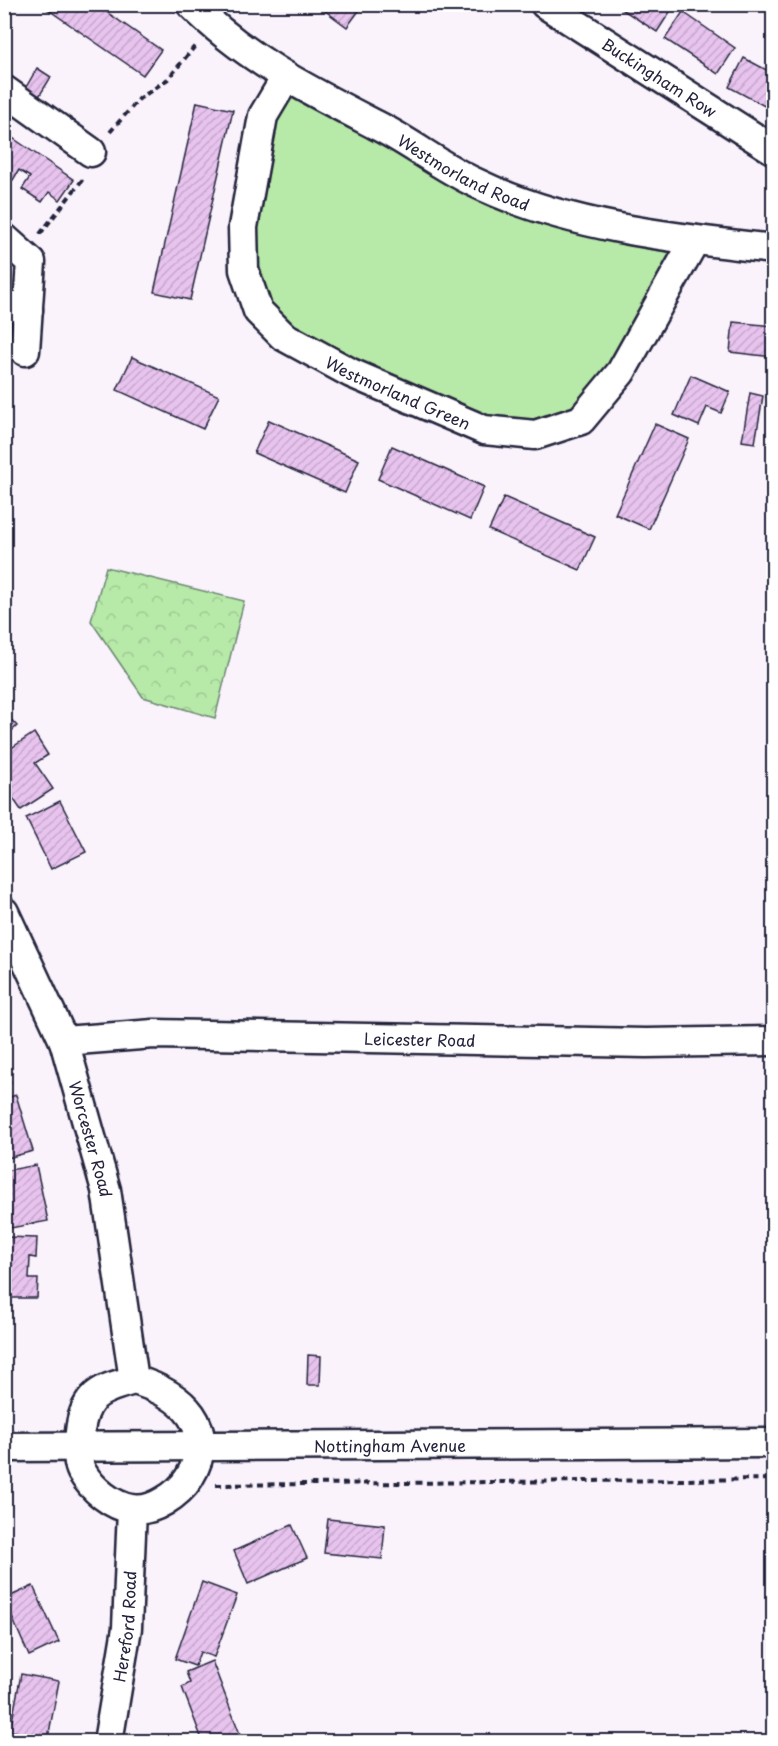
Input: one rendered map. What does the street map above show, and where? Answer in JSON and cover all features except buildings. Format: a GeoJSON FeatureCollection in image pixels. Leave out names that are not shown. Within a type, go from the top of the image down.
{"type":"FeatureCollection","features":[{"type":"Feature","properties":{"kind":"street","name":"Westmorland Road"},"geometry":{"type":"LineString","coordinates":[[191,4],[212,25],[285,79],[392,133],[474,182],[561,215],[695,240],[774,249]]}},
{"type":"Feature","properties":{"kind":"street","name":"Buckingham Row"},"geometry":{"type":"LineString","coordinates":[[545,4],[774,150]]}},
{"type":"Feature","properties":{"kind":"street","name":"Westmorland Green"},"geometry":{"type":"LineString","coordinates":[[285,79],[263,117],[243,226],[244,270],[258,311],[283,336],[351,373],[484,430],[535,435],[581,420],[621,372],[695,240]]}},
{"type":"Feature","properties":{"kind":"street"},"geometry":{"type":"LineString","coordinates":[[4,90],[92,152]]}},
{"type":"Feature","properties":{"kind":"street"},"geometry":{"type":"LineString","coordinates":[[4,238],[31,262],[16,307],[25,351]]}},
{"type":"Feature","properties":{"kind":"street","name":"Worcester Road"},"geometry":{"type":"LineString","coordinates":[[4,912],[64,1041],[106,1190],[134,1380]]}},
{"type":"Feature","properties":{"kind":"street","name":"Leicester Road"},"geometry":{"type":"LineString","coordinates":[[64,1041],[154,1035],[646,1042],[774,1041]]}},
{"type":"Feature","properties":{"kind":"street"},"geometry":{"type":"LineString","coordinates":[[134,1380],[150,1385],[175,1398],[194,1416],[200,1432],[201,1446],[192,1472],[178,1492],[159,1504],[132,1510],[98,1493],[81,1470],[78,1446],[81,1420],[93,1398],[112,1386],[134,1380]]}},
{"type":"Feature","properties":{"kind":"street","name":"Nottingham Avenue"},"geometry":{"type":"LineString","coordinates":[[4,1447],[774,1443]]}},
{"type":"Feature","properties":{"kind":"street","name":"Hereford Road"},"geometry":{"type":"LineString","coordinates":[[108,1742],[127,1628],[132,1510]]}},
{"type":"Feature","properties":{"kind":"path"},"geometry":{"type":"LineString","coordinates":[[184,1485],[774,1479]]}},
{"type":"Feature","properties":{"kind":"green space"},"geometry":{"type":"Polygon","coordinates":[[[285,79],[474,182],[695,240],[581,420],[484,430],[258,311],[243,227],[285,79]]]}},
{"type":"Feature","properties":{"kind":"green space"},"geometry":{"type":"Polygon","coordinates":[[[106,567],[244,601],[215,718],[143,697],[91,621],[106,567]]]}}]}
